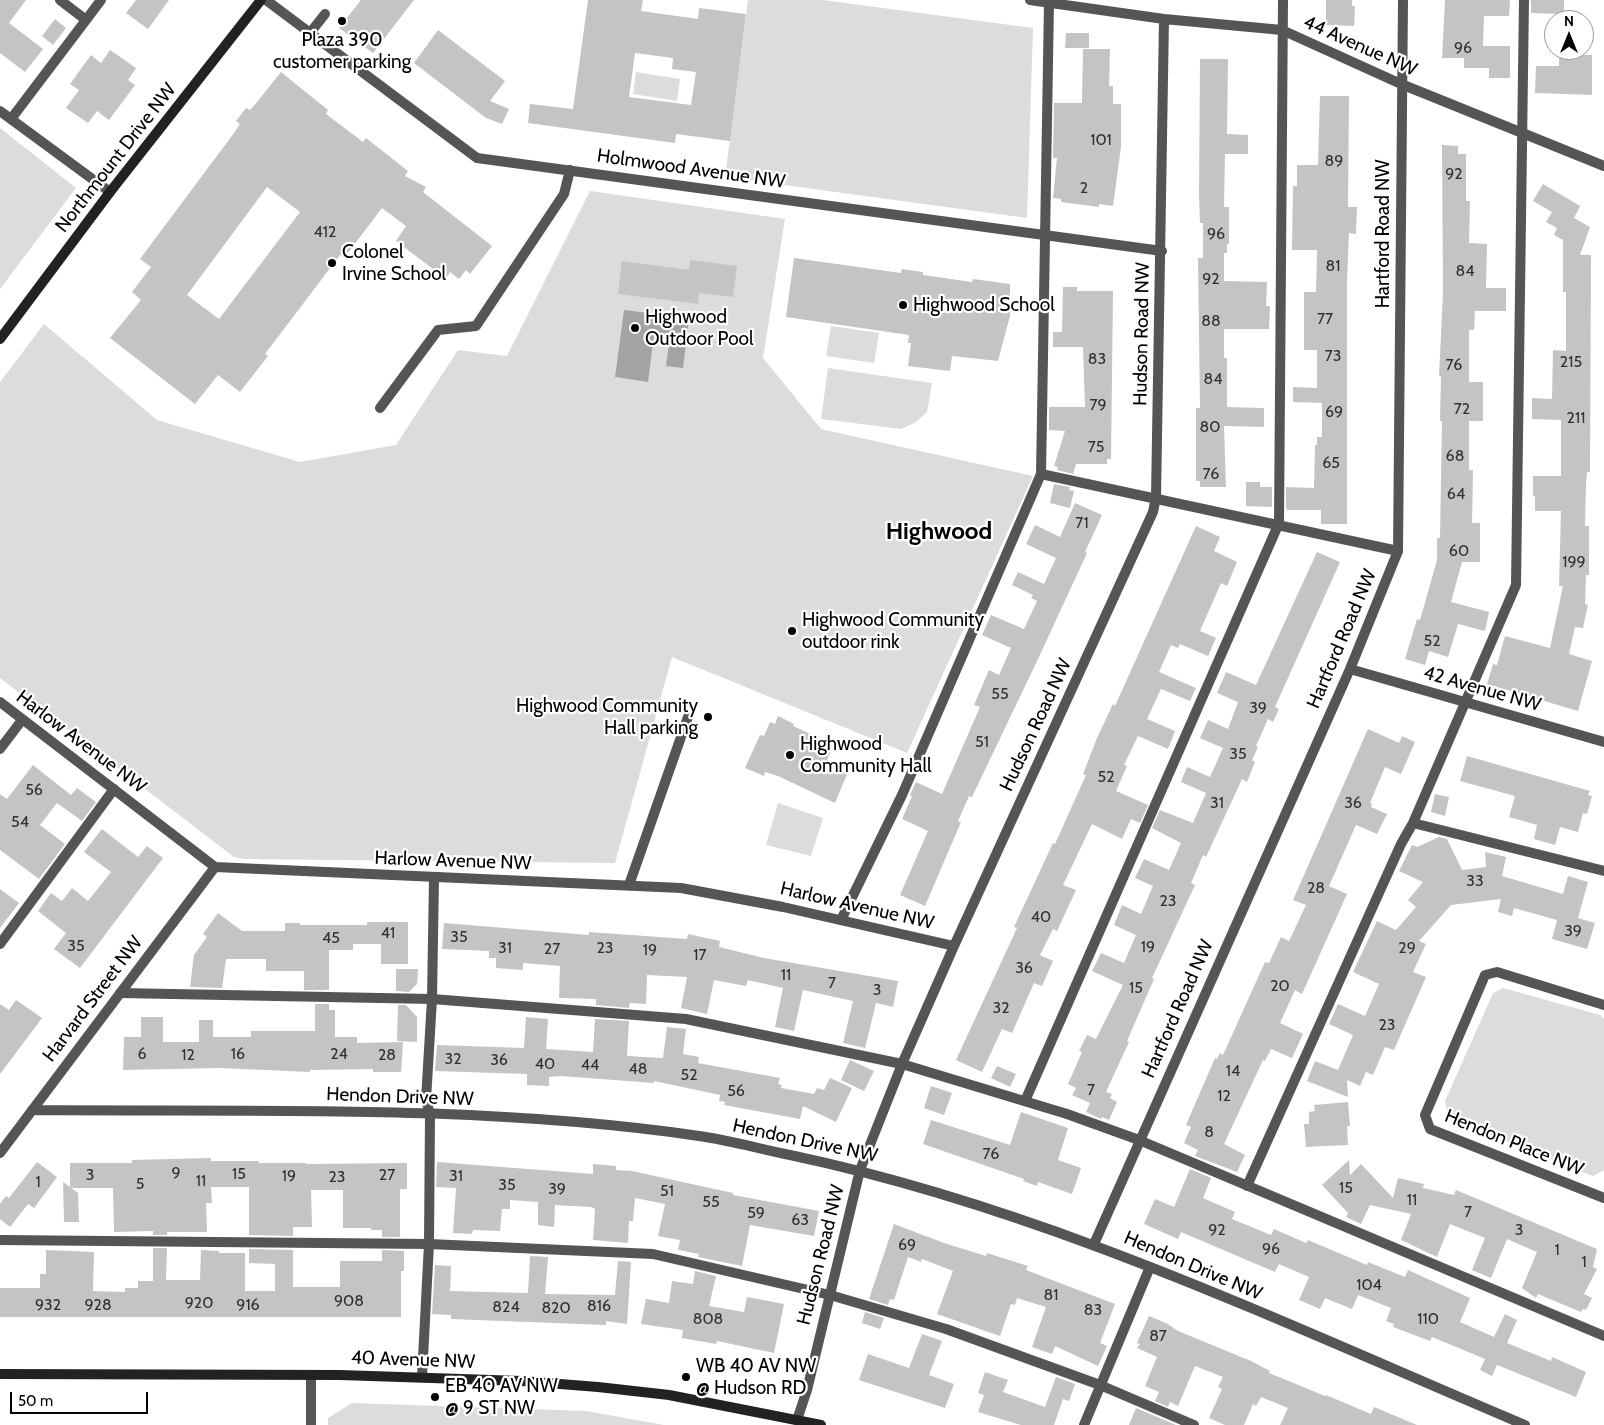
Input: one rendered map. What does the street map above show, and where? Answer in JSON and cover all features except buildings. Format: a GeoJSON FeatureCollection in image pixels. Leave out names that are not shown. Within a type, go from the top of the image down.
{"type":"FeatureCollection","features":[{"type":"Feature","properties":{"kind":"street"},"geometry":{"type":"LineString","coordinates":[[60,0],[86,20]]}},
{"type":"Feature","properties":{"kind":"street"},"geometry":{"type":"LineString","coordinates":[[11,119],[101,0]]}},
{"type":"Feature","properties":{"kind":"street","name":"Northmount Drive NW"},"geometry":{"type":"LineString","coordinates":[[0,339],[110,192],[261,0]]}},
{"type":"Feature","properties":{"kind":"street","name":"Holmwood Avenue NW"},"geometry":{"type":"LineString","coordinates":[[266,0],[477,158],[1162,251]]}},
{"type":"Feature","properties":{"kind":"street","name":"44 Avenue NW"},"geometry":{"type":"LineString","coordinates":[[1030,0],[1164,19],[1282,30],[1401,84],[1604,166]]}},
{"type":"Feature","properties":{"kind":"street"},"geometry":{"type":"LineString","coordinates":[[1026,1101],[1279,523],[1282,0]]}},
{"type":"Feature","properties":{"kind":"street","name":"Hartford Road NW"},"geometry":{"type":"LineString","coordinates":[[1094,1244],[1350,669],[1398,550],[1403,0]]}},
{"type":"Feature","properties":{"kind":"street"},"geometry":{"type":"LineString","coordinates":[[1247,1186],[1401,844],[1413,823],[1516,585],[1524,135],[1524,0]]}},
{"type":"Feature","properties":{"kind":"street"},"geometry":{"type":"LineString","coordinates":[[841,920],[902,795],[1041,474],[1049,2]]}},
{"type":"Feature","properties":{"kind":"street"},"geometry":{"type":"LineString","coordinates":[[310,33],[325,14]]}},
{"type":"Feature","properties":{"kind":"street","name":"Hudson Road NW"},"geometry":{"type":"LineString","coordinates":[[797,1423],[860,1170],[902,1064],[954,946],[1153,512],[1156,497],[1162,251],[1164,19]]}},
{"type":"Feature","properties":{"kind":"street"},"geometry":{"type":"LineString","coordinates":[[0,110],[110,192]]}},
{"type":"Feature","properties":{"kind":"street"},"geometry":{"type":"LineString","coordinates":[[380,408],[438,330],[476,326],[564,194],[570,170]]}},
{"type":"Feature","properties":{"kind":"street"},"geometry":{"type":"LineString","coordinates":[[1041,474],[1279,523],[1398,550]]}},
{"type":"Feature","properties":{"kind":"street","name":"42 Avenue NW"},"geometry":{"type":"LineString","coordinates":[[1350,669],[1604,742]]}},
{"type":"Feature","properties":{"kind":"street","name":"Harlow Avenue NW"},"geometry":{"type":"LineString","coordinates":[[0,702],[215,867],[680,888],[841,920],[954,946]]}},
{"type":"Feature","properties":{"kind":"street"},"geometry":{"type":"LineString","coordinates":[[629,885],[688,718]]}},
{"type":"Feature","properties":{"kind":"street"},"geometry":{"type":"LineString","coordinates":[[0,749],[22,720]]}},
{"type":"Feature","properties":{"kind":"street"},"geometry":{"type":"LineString","coordinates":[[0,944],[114,789]]}},
{"type":"Feature","properties":{"kind":"street"},"geometry":{"type":"LineString","coordinates":[[1413,823],[1604,871]]}},
{"type":"Feature","properties":{"kind":"street","name":"Harvard Street NW"},"geometry":{"type":"LineString","coordinates":[[0,1152],[215,867]]}},
{"type":"Feature","properties":{"kind":"street"},"geometry":{"type":"LineString","coordinates":[[422,1377],[429,1244],[430,1114],[426,1100],[432,999],[434,878]]}},
{"type":"Feature","properties":{"kind":"street","name":"Hendon Place NW"},"geometry":{"type":"LineString","coordinates":[[1604,1005],[1497,972],[1486,975],[1425,1115],[1430,1129],[1604,1198]]}},
{"type":"Feature","properties":{"kind":"street"},"geometry":{"type":"LineString","coordinates":[[120,993],[432,999],[686,1019],[902,1064],[1026,1101],[1139,1140],[1604,1336]]}},
{"type":"Feature","properties":{"kind":"street","name":"Hendon Drive NW"},"geometry":{"type":"LineString","coordinates":[[32,1110],[430,1114],[619,1126],[702,1136],[860,1170],[1094,1244],[1525,1425]]}},
{"type":"Feature","properties":{"kind":"street"},"geometry":{"type":"LineString","coordinates":[[0,1240],[429,1244],[653,1254],[830,1295],[946,1329],[1100,1385],[1194,1425]]}},
{"type":"Feature","properties":{"kind":"street"},"geometry":{"type":"LineString","coordinates":[[1084,1425],[1150,1267]]}},
{"type":"Feature","properties":{"kind":"street","name":"40 Avenue NW"},"geometry":{"type":"LineString","coordinates":[[0,1374],[422,1377],[598,1387],[669,1396],[797,1423],[821,1425]]}},
{"type":"Feature","properties":{"kind":"street"},"geometry":{"type":"LineString","coordinates":[[311,1375],[311,1425]]}},
{"type":"Feature","properties":{"kind":"shaded area"},"geometry":{"type":"Polygon","coordinates":[[[748,0],[823,0],[1033,28],[1027,218],[725,177],[748,0]]]}},
{"type":"Feature","properties":{"kind":"shaded area"},"geometry":{"type":"Polygon","coordinates":[[[636,72],[680,79],[677,101],[633,94],[636,72]]]}},
{"type":"Feature","properties":{"kind":"shaded area"},"geometry":{"type":"Polygon","coordinates":[[[0,128],[76,188],[0,289],[0,128]]]}},
{"type":"Feature","properties":{"kind":"shaded area"},"geometry":{"type":"Polygon","coordinates":[[[590,191],[785,219],[763,358],[821,429],[1033,476],[907,753],[672,657],[615,863],[244,859],[234,857],[0,678],[0,382],[44,324],[157,420],[300,462],[396,445],[458,350],[507,356],[590,191]]]}},
{"type":"Feature","properties":{"kind":"shaded area"},"geometry":{"type":"Polygon","coordinates":[[[624,310],[689,318],[683,368],[666,366],[670,337],[654,335],[648,382],[615,377],[624,310]]]}},
{"type":"Feature","properties":{"kind":"shaded area"},"geometry":{"type":"Polygon","coordinates":[[[831,326],[879,333],[874,363],[826,356],[831,326]]]}},
{"type":"Feature","properties":{"kind":"shaded area"},"geometry":{"type":"Polygon","coordinates":[[[828,368],[932,383],[927,412],[916,422],[901,429],[821,419],[828,368]]]}},
{"type":"Feature","properties":{"kind":"shaded area"},"geometry":{"type":"Polygon","coordinates":[[[778,803],[823,818],[811,856],[766,845],[778,803]]]}},
{"type":"Feature","properties":{"kind":"shaded area"},"geometry":{"type":"Polygon","coordinates":[[[1503,988],[1600,1015],[1604,1019],[1604,1170],[1593,1176],[1449,1119],[1445,1101],[1493,993],[1503,988]]]}},
{"type":"Feature","properties":{"kind":"shaded area"},"geometry":{"type":"Polygon","coordinates":[[[352,1403],[586,1411],[664,1425],[328,1425],[328,1418],[352,1403]]]}},
{"type":"Feature","properties":{"kind":"place","name":"Plaza 390 customer parking"},"geometry":{"type":"Point","coordinates":[342,21]}},
{"type":"Feature","properties":{"kind":"place","name":"Colonel Irvine School"},"geometry":{"type":"Point","coordinates":[332,263]}},
{"type":"Feature","properties":{"kind":"place","name":"Highwood School"},"geometry":{"type":"Point","coordinates":[903,305]}},
{"type":"Feature","properties":{"kind":"place","name":"Highwood Outdoor Pool"},"geometry":{"type":"Point","coordinates":[635,328]}},
{"type":"Feature","properties":{"kind":"place","name":"Highwood Community outdoor rink"},"geometry":{"type":"Point","coordinates":[792,631]}},
{"type":"Feature","properties":{"kind":"place","name":"Highwood Community Hall parking"},"geometry":{"type":"Point","coordinates":[708,717]}},
{"type":"Feature","properties":{"kind":"place","name":"Highwood Community Hall"},"geometry":{"type":"Point","coordinates":[790,755]}},
{"type":"Feature","properties":{"kind":"place","name":"WB 40 AV NW @ Hudson RD"},"geometry":{"type":"Point","coordinates":[686,1377]}},
{"type":"Feature","properties":{"kind":"place","name":"EB 40 AV NW @ 9 ST NW"},"geometry":{"type":"Point","coordinates":[435,1397]}},
{"type":"Feature","properties":{"kind":"district","name":"Highwood"},"geometry":{"type":"Point","coordinates":[939,532]}}]}
